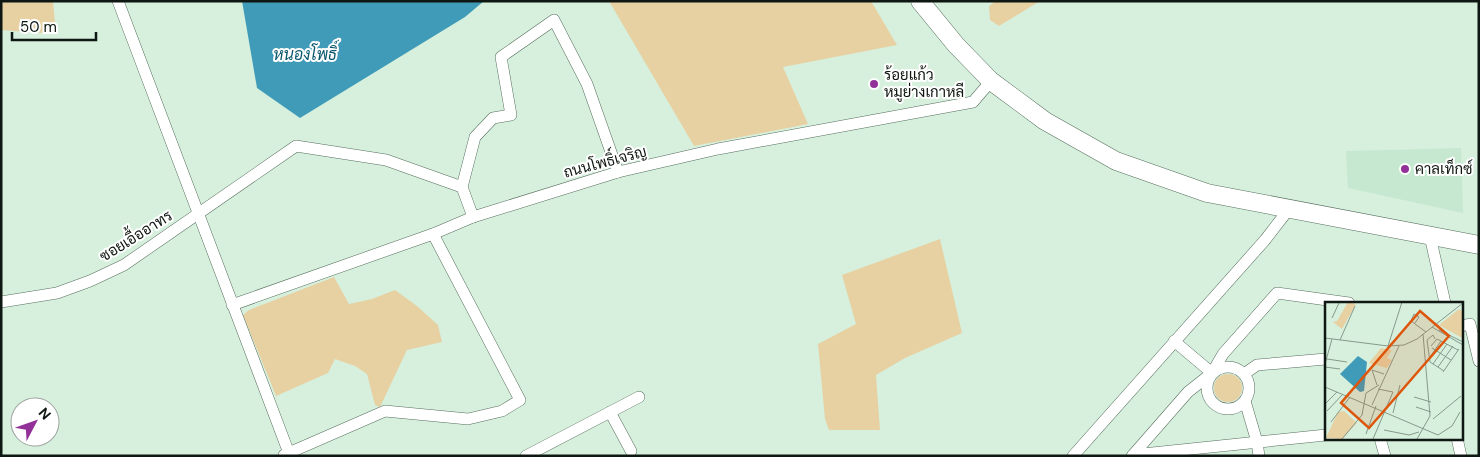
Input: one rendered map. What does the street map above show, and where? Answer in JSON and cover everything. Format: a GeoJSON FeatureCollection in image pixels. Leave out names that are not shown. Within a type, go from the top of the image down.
{"type":"FeatureCollection","features":[{"type":"Feature","properties":{"kind":"main road"},"geometry":{"type":"LineString","coordinates":[[920,1],[956,45],[992,81],[1045,121],[1116,161],[1206,193],[1479,245]]}},
{"type":"Feature","properties":{"kind":"street"},"geometry":{"type":"LineString","coordinates":[[118,1],[288,455],[385,411],[468,419],[502,411],[520,400],[433,234]]}},
{"type":"Feature","properties":{"kind":"street"},"geometry":{"type":"LineString","coordinates":[[473,217],[462,187],[475,137],[493,118],[511,115],[501,57],[554,20],[587,84],[618,172]]}},
{"type":"Feature","properties":{"kind":"street","name":"ถนนโพธิ์เจริญ"},"geometry":{"type":"LineString","coordinates":[[232,305],[433,234],[473,217],[618,172],[718,149],[973,102],[992,81]]}},
{"type":"Feature","properties":{"kind":"street","name":"ซอยเอื้ออาทร"},"geometry":{"type":"LineString","coordinates":[[1,302],[57,294],[124,265],[296,146],[386,160],[462,187]]}},
{"type":"Feature","properties":{"kind":"street"},"geometry":{"type":"LineString","coordinates":[[1073,456],[1265,240],[1289,209]]}},
{"type":"Feature","properties":{"kind":"street"},"geometry":{"type":"LineString","coordinates":[[1430,236],[1446,302]]}},
{"type":"Feature","properties":{"kind":"street"},"geometry":{"type":"LineString","coordinates":[[1133,455],[1188,392],[1212,373],[1220,369],[1228,367],[1237,369],[1244,374],[1249,387],[1245,401],[1234,409],[1227,410],[1214,405],[1207,393],[1208,379],[1212,373],[1223,354],[1277,293],[1342,302]]}},
{"type":"Feature","properties":{"kind":"street"},"geometry":{"type":"LineString","coordinates":[[1462,326],[1470,324],[1479,360]]}},
{"type":"Feature","properties":{"kind":"street"},"geometry":{"type":"LineString","coordinates":[[1174,341],[1212,373]]}},
{"type":"Feature","properties":{"kind":"street"},"geometry":{"type":"LineString","coordinates":[[1244,374],[1257,364],[1325,359]]}},
{"type":"Feature","properties":{"kind":"street"},"geometry":{"type":"LineString","coordinates":[[526,456],[543,452],[639,397]]}},
{"type":"Feature","properties":{"kind":"street"},"geometry":{"type":"LineString","coordinates":[[1245,401],[1257,442],[1258,456]]}},
{"type":"Feature","properties":{"kind":"street"},"geometry":{"type":"LineString","coordinates":[[610,412],[630,451]]}},
{"type":"Feature","properties":{"kind":"street"},"geometry":{"type":"LineString","coordinates":[[1133,455],[1325,435]]}},
{"type":"Feature","properties":{"kind":"street"},"geometry":{"type":"LineString","coordinates":[[1381,440],[1385,456]]}},
{"type":"Feature","properties":{"kind":"street"},"geometry":{"type":"LineString","coordinates":[[1457,440],[1461,456]]}},
{"type":"Feature","properties":{"kind":"shaded area"},"geometry":{"type":"Polygon","coordinates":[[[1,1],[53,1],[56,34],[1,30],[1,1]]]}},
{"type":"Feature","properties":{"kind":"shaded area"},"geometry":{"type":"Polygon","coordinates":[[[609,1],[871,1],[897,45],[783,67],[808,124],[694,146],[609,1]]]}},
{"type":"Feature","properties":{"kind":"shaded area"},"geometry":{"type":"Polygon","coordinates":[[[996,1],[1040,1],[999,26],[990,20],[989,6],[996,1]]]}},
{"type":"Feature","properties":{"kind":"shaded area","name":"คาลเท็กซ์"},"geometry":{"type":"Polygon","coordinates":[[[1461,148],[1463,213],[1348,188],[1346,151],[1461,148]]]}},
{"type":"Feature","properties":{"kind":"shaded area"},"geometry":{"type":"Polygon","coordinates":[[[940,239],[962,333],[905,358],[876,375],[880,430],[829,430],[825,419],[818,344],[856,324],[842,275],[940,239]]]}},
{"type":"Feature","properties":{"kind":"shaded area"},"geometry":{"type":"Polygon","coordinates":[[[334,277],[349,304],[372,299],[395,290],[438,325],[442,342],[407,350],[380,407],[375,405],[367,374],[355,366],[335,359],[328,373],[276,396],[243,315],[249,310],[334,277]]]}},
{"type":"Feature","properties":{"kind":"shaded area"},"geometry":{"type":"Polygon","coordinates":[[[1228,374],[1238,378],[1242,388],[1238,398],[1228,402],[1218,398],[1214,388],[1218,378],[1228,374]]]}},
{"type":"Feature","properties":{"kind":"water","name":"หนองโพธิ์"},"geometry":{"type":"Polygon","coordinates":[[[242,1],[484,1],[465,17],[300,118],[257,88],[242,1]]]}},
{"type":"Feature","properties":{"kind":"place","name":"ร้อยแก้ว หมูย่างเกาหลี"},"geometry":{"type":"Point","coordinates":[874,84]}},
{"type":"Feature","properties":{"kind":"place","name":"คาลเท็กซ์"},"geometry":{"type":"Point","coordinates":[1405,169]}}]}
